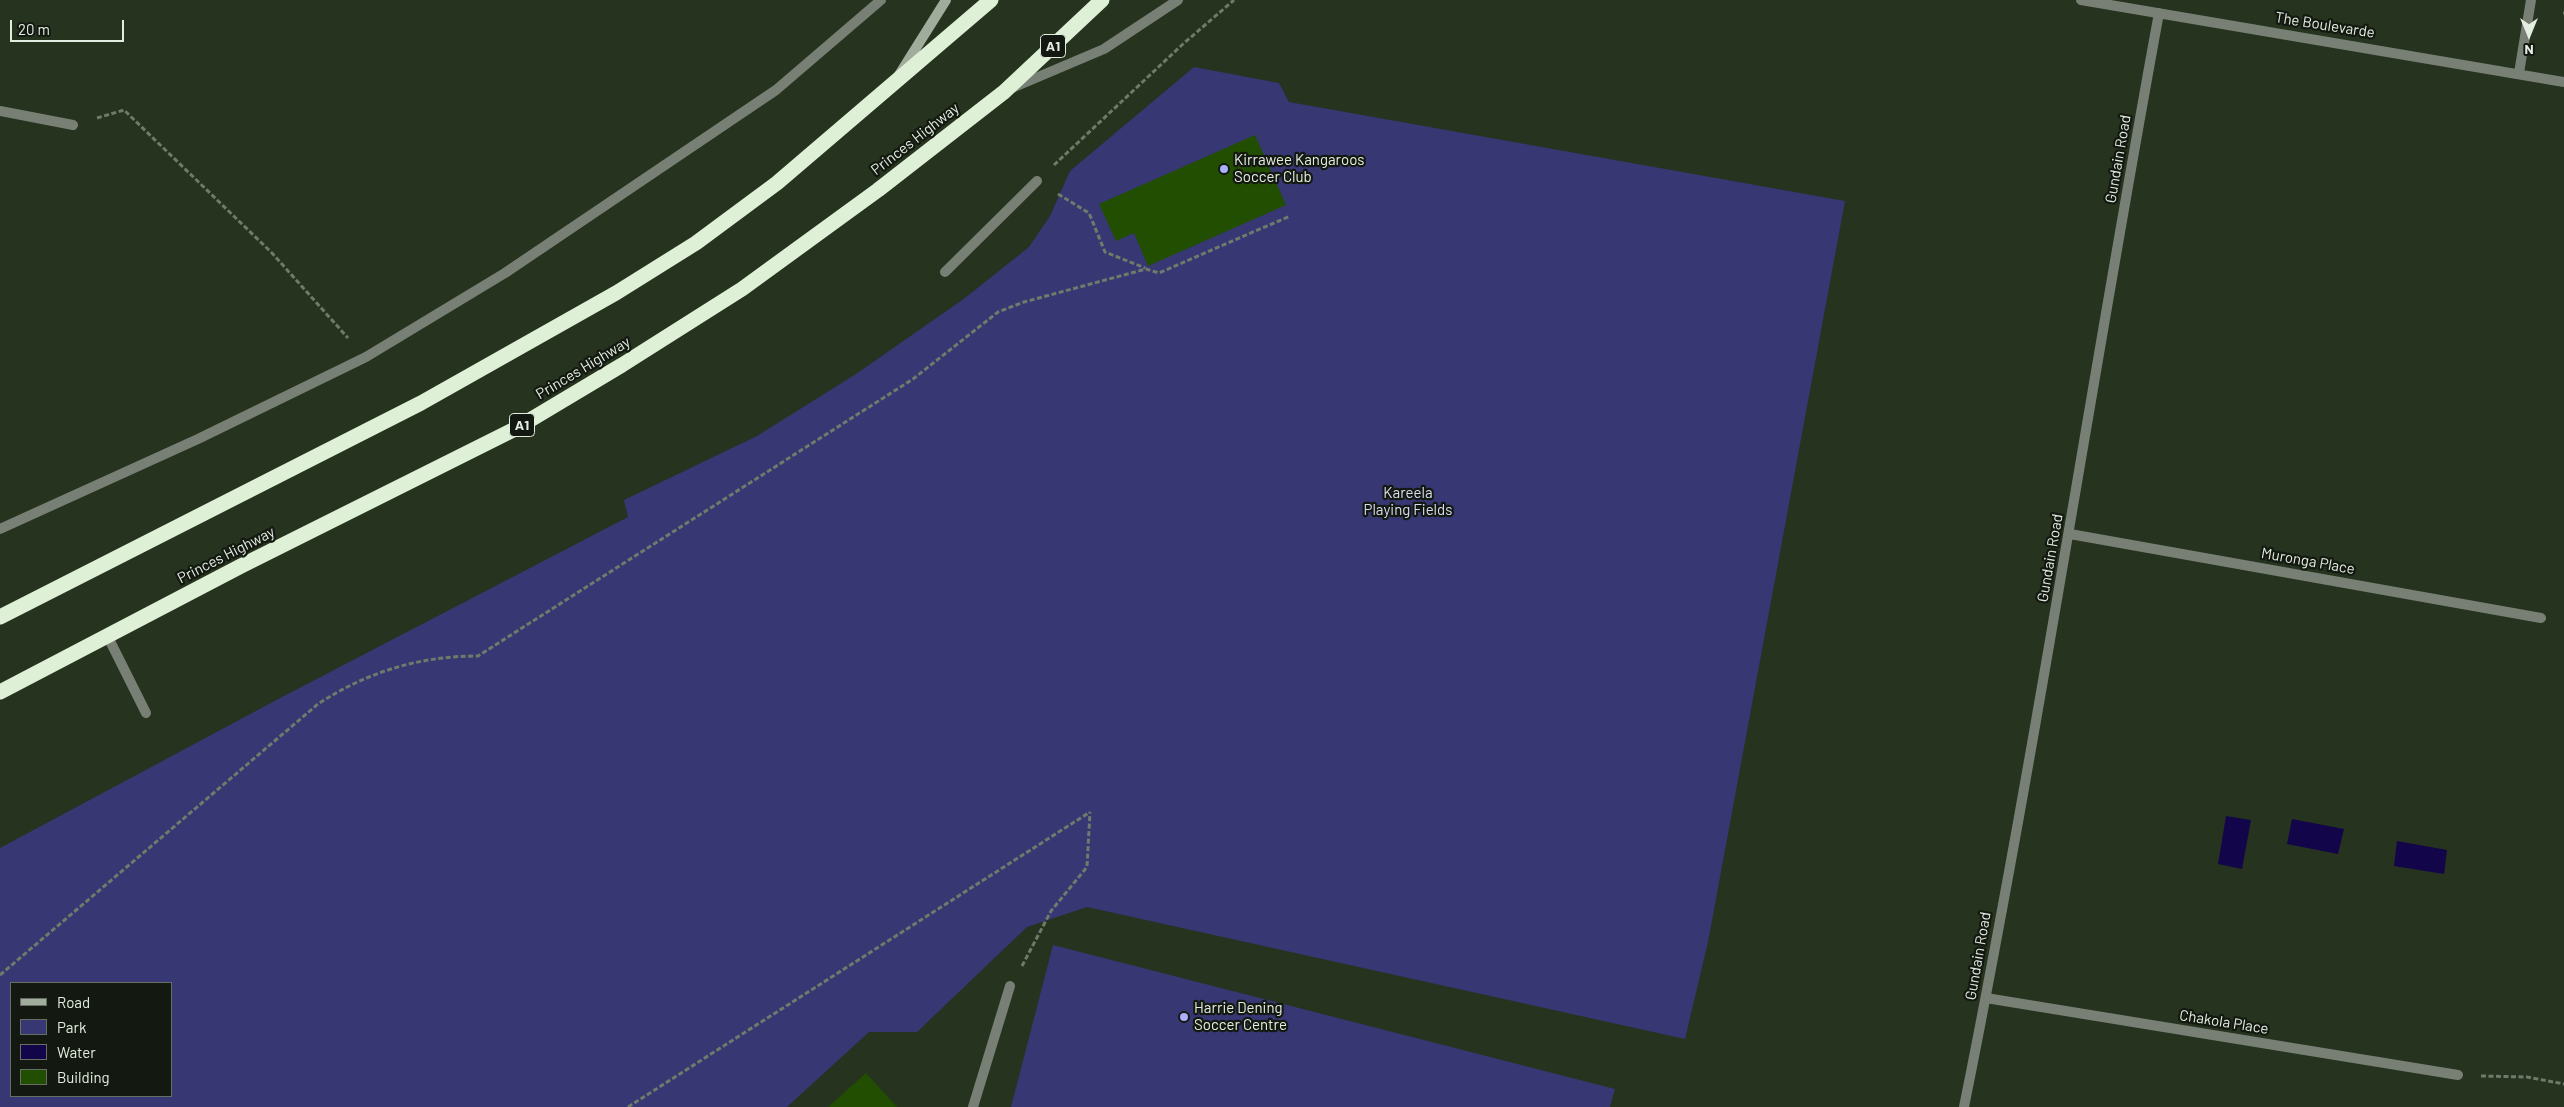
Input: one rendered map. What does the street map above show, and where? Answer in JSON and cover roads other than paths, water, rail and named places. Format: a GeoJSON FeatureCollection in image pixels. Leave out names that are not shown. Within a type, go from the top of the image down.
{"type":"FeatureCollection","features":[{"type":"Feature","properties":{"kind":"highway"},"geometry":{"type":"LineString","coordinates":[[0,617],[421,403],[616,293],[696,243],[777,183],[991,0]]}},
{"type":"Feature","properties":{"kind":"highway","name":"Princes Highway"},"geometry":{"type":"LineString","coordinates":[[0,692],[241,566],[515,429],[622,365],[742,289],[878,190],[1004,92],[1102,0]]}},
{"type":"Feature","properties":{"kind":"main road"},"geometry":{"type":"LineString","coordinates":[[891,86],[946,0]]}},
{"type":"Feature","properties":{"kind":"street"},"geometry":{"type":"LineString","coordinates":[[0,529],[198,439],[366,357],[505,272],[776,90],[881,0]]}},
{"type":"Feature","properties":{"kind":"street"},"geometry":{"type":"LineString","coordinates":[[1004,92],[1104,49],[1178,0]]}},
{"type":"Feature","properties":{"kind":"street","name":"The Boulevarde"},"geometry":{"type":"LineString","coordinates":[[2081,0],[2564,82]]}},
{"type":"Feature","properties":{"kind":"street"},"geometry":{"type":"LineString","coordinates":[[2519,73],[2531,0]]}},
{"type":"Feature","properties":{"kind":"street","name":"Gundain Road"},"geometry":{"type":"LineString","coordinates":[[1964,1107],[1986,998],[2070,534],[2159,13]]}},
{"type":"Feature","properties":{"kind":"street"},"geometry":{"type":"LineString","coordinates":[[0,111],[73,125]]}},
{"type":"Feature","properties":{"kind":"street"},"geometry":{"type":"LineString","coordinates":[[945,272],[1037,182]]}},
{"type":"Feature","properties":{"kind":"street","name":"Muronga Place"},"geometry":{"type":"LineString","coordinates":[[2070,534],[2541,618]]}},
{"type":"Feature","properties":{"kind":"street"},"geometry":{"type":"LineString","coordinates":[[108,637],[146,712]]}},
{"type":"Feature","properties":{"kind":"street"},"geometry":{"type":"LineString","coordinates":[[973,1107],[1010,986]]}},
{"type":"Feature","properties":{"kind":"street","name":"Chakola Place"},"geometry":{"type":"LineString","coordinates":[[1986,998],[2458,1075]]}},
{"type":"Feature","properties":{"kind":"water"},"geometry":{"type":"Polygon","coordinates":[[[2226,816],[2251,820],[2242,869],[2218,864],[2226,816]]]}},
{"type":"Feature","properties":{"kind":"water"},"geometry":{"type":"Polygon","coordinates":[[[2292,819],[2344,829],[2338,854],[2287,844],[2292,819]]]}},
{"type":"Feature","properties":{"kind":"water"},"geometry":{"type":"Polygon","coordinates":[[[2397,841],[2447,850],[2444,874],[2394,866],[2397,841]]]}},
{"type":"Feature","properties":{"kind":"place","name":"Kirrawee Kangaroos Soccer Club"},"geometry":{"type":"Point","coordinates":[1224,169]}},
{"type":"Feature","properties":{"kind":"place","name":"Harrie Dening Soccer Centre"},"geometry":{"type":"Point","coordinates":[1184,1017]}},
{"type":"Feature","properties":{"kind":"park label","name":"Kareela Playing Fields"},"geometry":{"type":"Point","coordinates":[1408,502]}}]}
